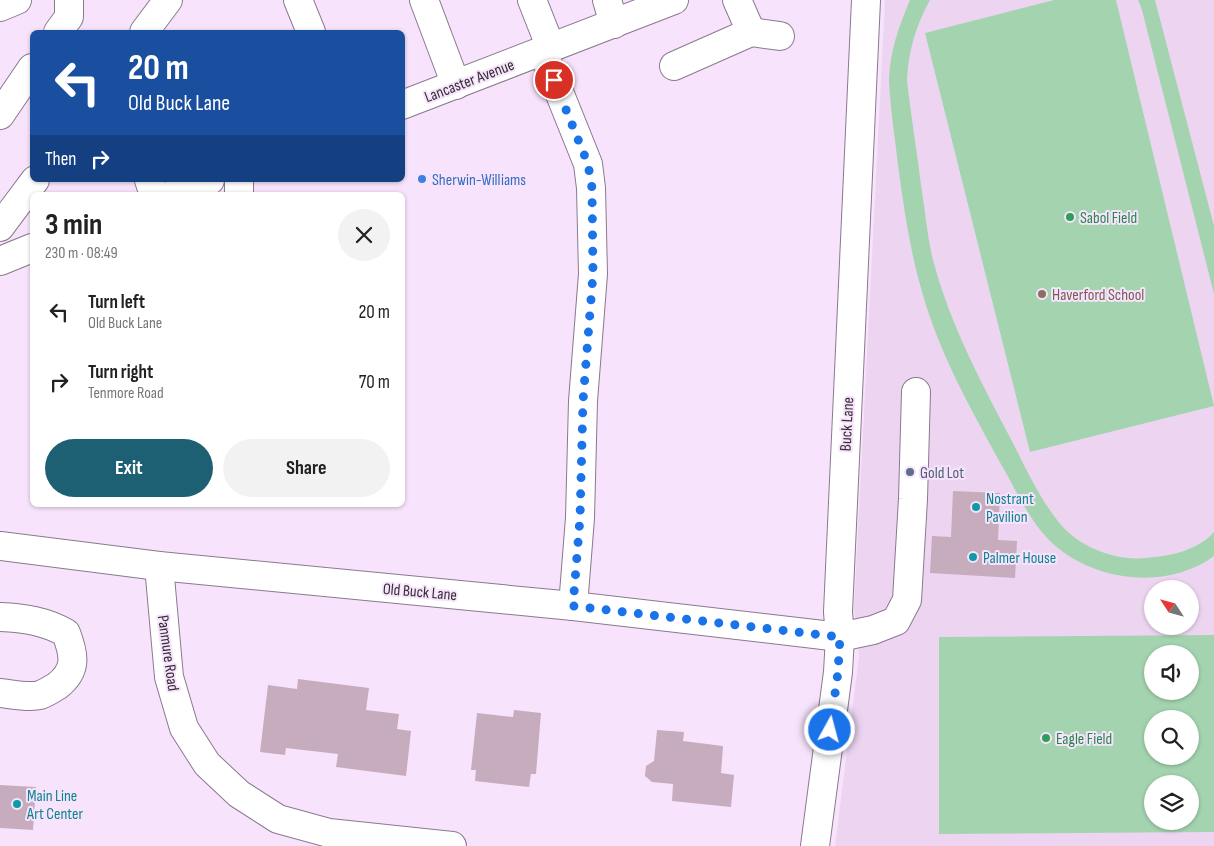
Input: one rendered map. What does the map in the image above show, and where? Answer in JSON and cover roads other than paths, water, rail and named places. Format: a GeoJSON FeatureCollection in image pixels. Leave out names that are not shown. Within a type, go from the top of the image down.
{"type":"FeatureCollection","features":[{"type":"Feature","properties":{"kind":"main road"},"geometry":{"type":"LineString","coordinates":[[0,7],[17,0]]}},
{"type":"Feature","properties":{"kind":"main road"},"geometry":{"type":"LineString","coordinates":[[59,30],[69,17],[69,0]]}},
{"type":"Feature","properties":{"kind":"main road"},"geometry":{"type":"LineString","coordinates":[[146,30],[168,0]]}},
{"type":"Feature","properties":{"kind":"main road"},"geometry":{"type":"LineString","coordinates":[[298,0],[310,30]]}},
{"type":"Feature","properties":{"kind":"main road"},"geometry":{"type":"LineString","coordinates":[[424,0],[456,85]]}},
{"type":"Feature","properties":{"kind":"main road","name":"Lancaster Avenue"},"geometry":{"type":"LineString","coordinates":[[405,105],[547,50],[610,12],[674,0]]}},
{"type":"Feature","properties":{"kind":"main road"},"geometry":{"type":"LineString","coordinates":[[737,0],[751,32]]}},
{"type":"Feature","properties":{"kind":"main road","name":"Buck Lane"},"geometry":{"type":"LineString","coordinates":[[815,846],[838,672],[840,637],[838,612],[866,0]]}},
{"type":"Feature","properties":{"kind":"main road"},"geometry":{"type":"LineString","coordinates":[[539,2],[547,50],[588,164],[592,188],[593,274],[583,401],[580,518],[573,606]]}},
{"type":"Feature","properties":{"kind":"main road"},"geometry":{"type":"LineString","coordinates":[[674,66],[751,32],[780,36]]}},
{"type":"Feature","properties":{"kind":"main road"},"geometry":{"type":"LineString","coordinates":[[0,114],[30,71]]}},
{"type":"Feature","properties":{"kind":"main road"},"geometry":{"type":"LineString","coordinates":[[0,227],[34,182]]}},
{"type":"Feature","properties":{"kind":"main road"},"geometry":{"type":"LineString","coordinates":[[179,192],[205,182]]}},
{"type":"Feature","properties":{"kind":"main road"},"geometry":{"type":"LineString","coordinates":[[0,261],[30,249]]}},
{"type":"Feature","properties":{"kind":"main road","name":"Old Buck Lane"},"geometry":{"type":"LineString","coordinates":[[0,546],[160,566],[573,606],[840,637],[873,630],[896,620],[907,600],[913,499],[916,392]]}},
{"type":"Feature","properties":{"kind":"main road","name":"Panmure Road"},"geometry":{"type":"LineString","coordinates":[[160,566],[169,677],[184,728],[207,764],[239,794],[314,839],[452,846]]}},
{"type":"Feature","properties":{"kind":"main road"},"geometry":{"type":"LineString","coordinates":[[0,616],[31,619],[53,625],[66,633],[72,649],[73,666],[66,679],[51,690],[39,695],[0,693]]}},
{"type":"Feature","properties":{"kind":"place","name":"Sherwin-Williams"},"geometry":{"type":"Point","coordinates":[422,179]}},
{"type":"Feature","properties":{"kind":"place","name":"Sabol Field"},"geometry":{"type":"Point","coordinates":[1070,217]}},
{"type":"Feature","properties":{"kind":"place","name":"Haverford School"},"geometry":{"type":"Point","coordinates":[1042,294]}},
{"type":"Feature","properties":{"kind":"place","name":"Gold Lot"},"geometry":{"type":"Point","coordinates":[910,472]}},
{"type":"Feature","properties":{"kind":"place","name":"Nostrant Pavilion"},"geometry":{"type":"Point","coordinates":[976,507]}},
{"type":"Feature","properties":{"kind":"place","name":"Palmer House"},"geometry":{"type":"Point","coordinates":[973,557]}},
{"type":"Feature","properties":{"kind":"place","name":"Eagle Field"},"geometry":{"type":"Point","coordinates":[1046,738]}},
{"type":"Feature","properties":{"kind":"place","name":"Main Line Art Center"},"geometry":{"type":"Point","coordinates":[17,804]}}]}
